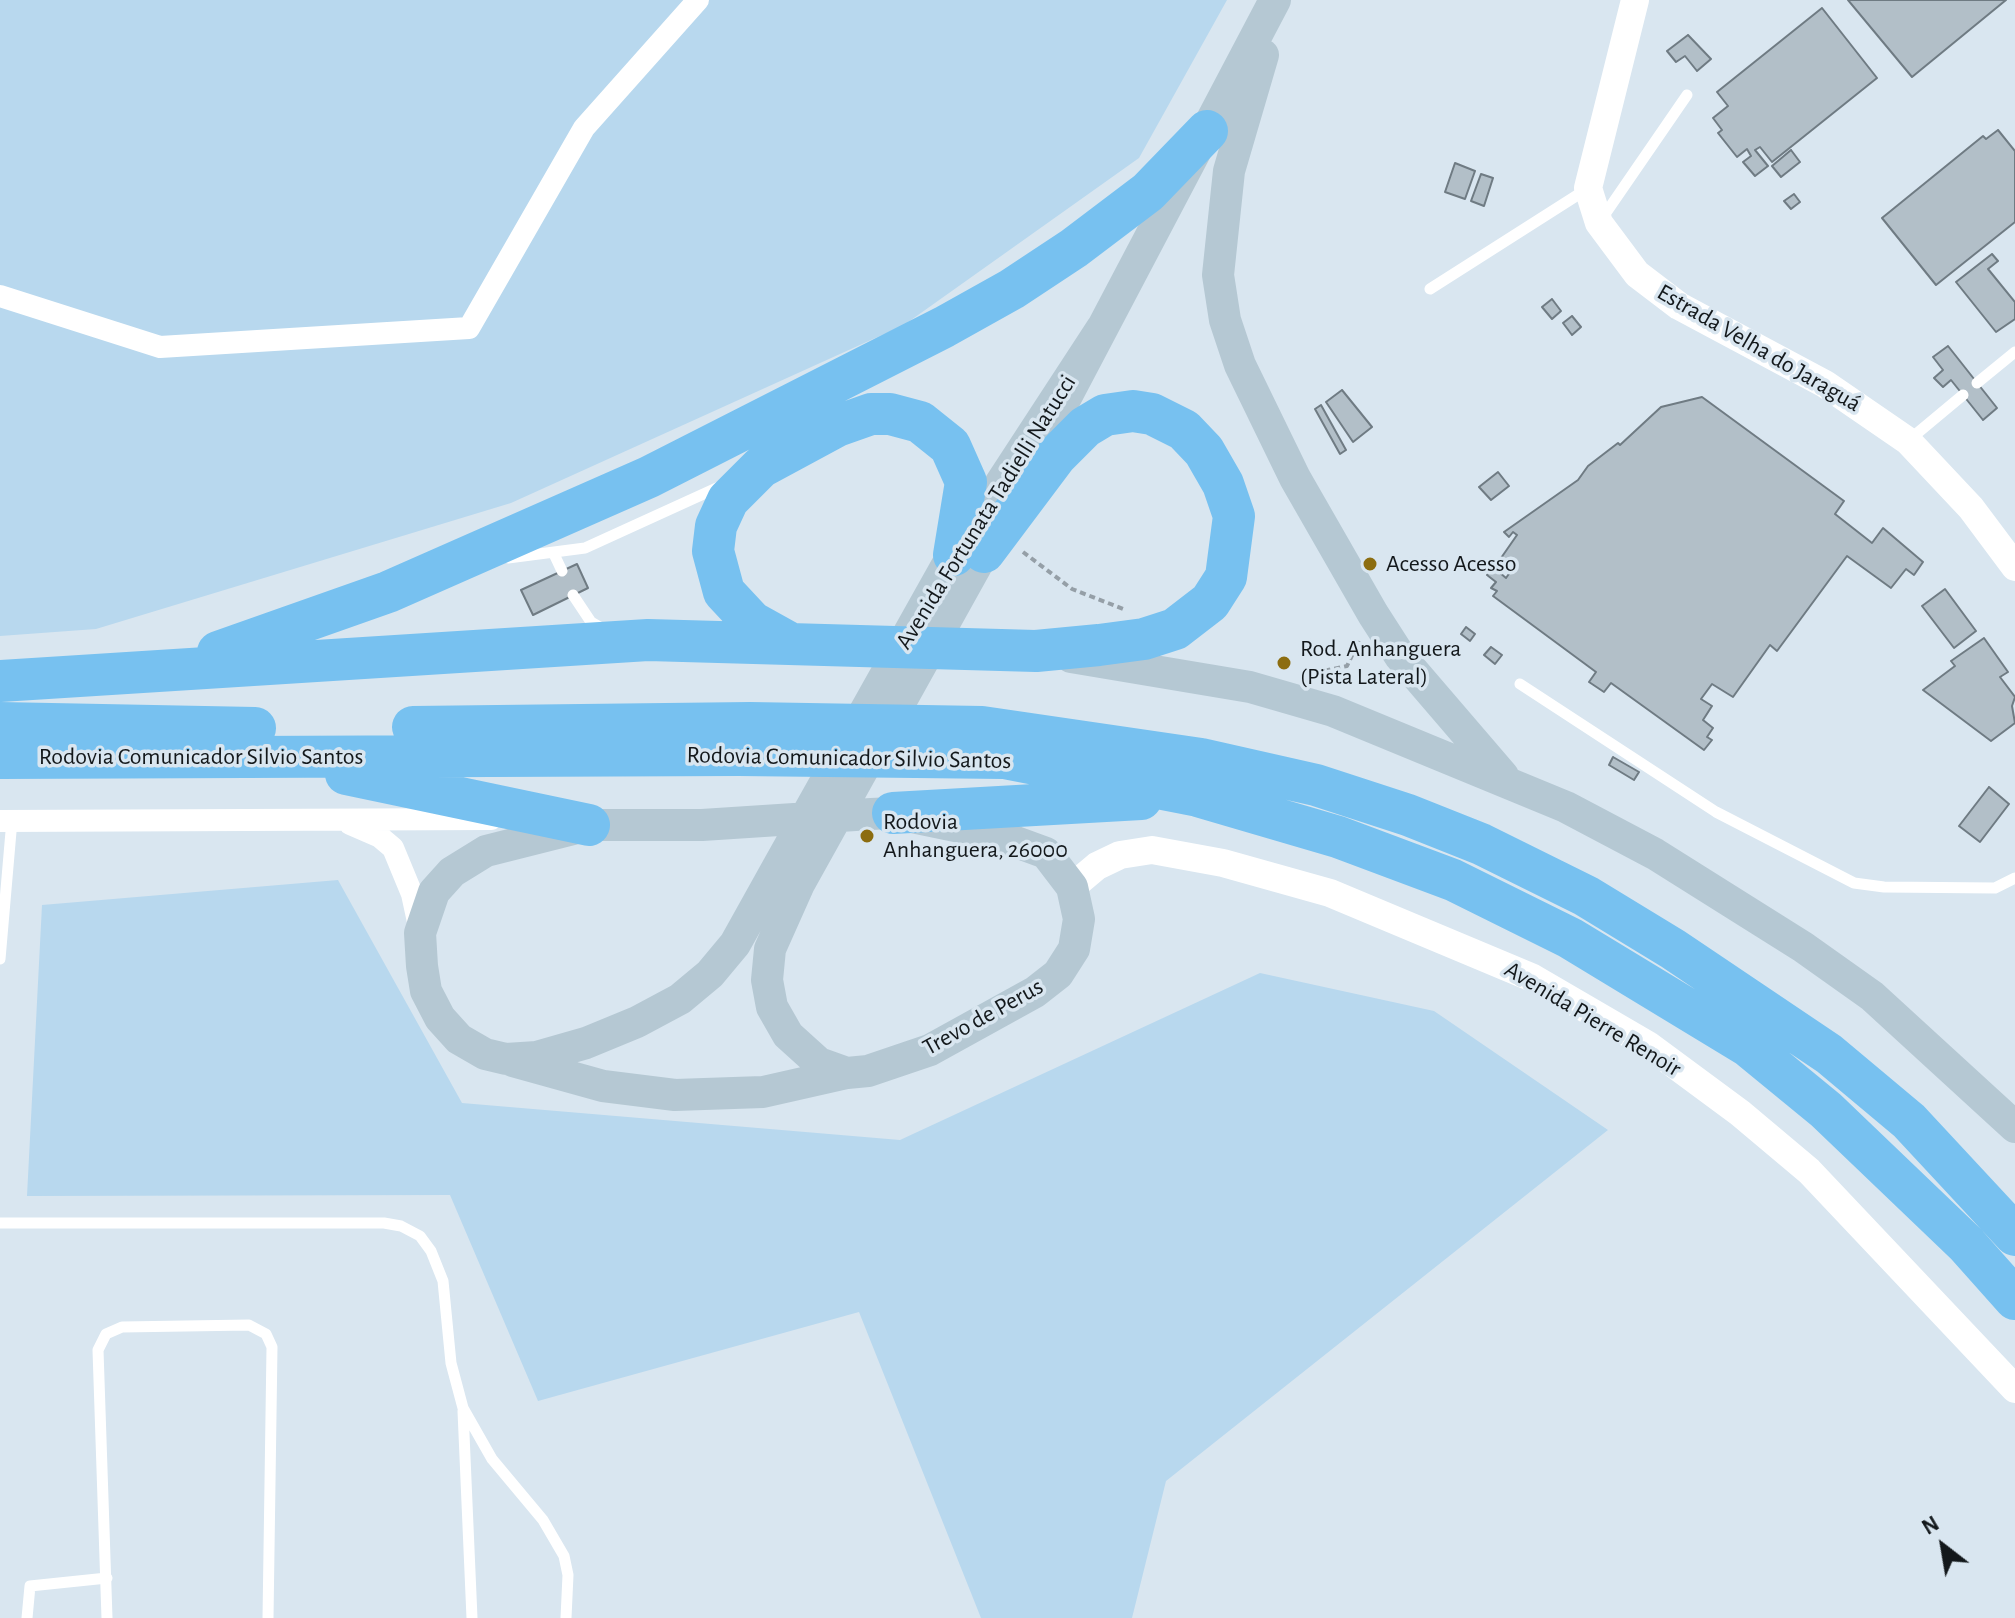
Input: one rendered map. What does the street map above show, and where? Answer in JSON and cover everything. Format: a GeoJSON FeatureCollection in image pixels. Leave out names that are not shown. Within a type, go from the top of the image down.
{"type":"FeatureCollection","features":[{"type":"Feature","properties":{"kind":"highway"},"geometry":{"type":"LineString","coordinates":[[153,671],[259,640],[388,592],[649,477],[999,297],[1074,248],[1148,192],[1207,131]]}},
{"type":"Feature","properties":{"kind":"highway"},"geometry":{"type":"LineString","coordinates":[[0,681],[374,660],[648,640],[1036,651],[1144,639],[1193,619],[1210,602],[1226,577],[1234,516],[1223,484],[1184,430],[1152,414],[1133,411],[1105,415],[1085,427],[1056,456],[972,554]]}},
{"type":"Feature","properties":{"kind":"highway"},"geometry":{"type":"LineString","coordinates":[[789,643],[736,608],[716,573],[713,551],[716,526],[728,500],[761,467],[837,426],[871,414],[890,414],[920,422],[950,446],[966,482],[972,554]]}},
{"type":"Feature","properties":{"kind":"highway","name":"Rodovia Comunicador Silvio Santos"},"geometry":{"type":"LineString","coordinates":[[0,723],[279,729],[750,723],[982,727],[1201,759],[1316,785],[1408,815],[1481,844],[1586,896],[1673,949],[1829,1054],[1909,1121],[2015,1235]]}},
{"type":"Feature","properties":{"kind":"highway"},"geometry":{"type":"LineString","coordinates":[[259,756],[589,825]]}},
{"type":"Feature","properties":{"kind":"highway","name":"Rodovia Comunicador Silvio Santos"},"geometry":{"type":"LineString","coordinates":[[0,758],[1004,758],[1198,796],[1338,837],[1453,880],[1570,938],[1748,1046],[1826,1110],[1966,1244],[2015,1299]]}},
{"type":"Feature","properties":{"kind":"highway"},"geometry":{"type":"LineString","coordinates":[[893,813],[1198,796]]}},
{"type":"Feature","properties":{"kind":"main road","name":"Avenida Fortunata Tadielli Natucci"},"geometry":{"type":"LineString","coordinates":[[789,874],[1102,328],[1278,0]]}},
{"type":"Feature","properties":{"kind":"main road"},"geometry":{"type":"LineString","coordinates":[[1278,0],[1229,171],[1218,275],[1225,320],[1240,365],[1295,478],[1373,614],[1400,656],[1508,781]]}},
{"type":"Feature","properties":{"kind":"main road"},"geometry":{"type":"LineString","coordinates":[[1036,651],[1250,687],[1333,711],[1566,807],[1655,854],[1803,947],[1872,996],[2015,1127]]}},
{"type":"Feature","properties":{"kind":"main road","name":"Trevo de Perus"},"geometry":{"type":"LineString","coordinates":[[506,1059],[551,1075],[603,1086],[675,1095],[763,1092],[868,1071],[930,1050],[1035,992],[1058,974],[1074,949],[1079,919],[1072,887],[1046,853],[1023,843],[893,813],[702,825],[589,825]]}},
{"type":"Feature","properties":{"kind":"main road"},"geometry":{"type":"LineString","coordinates":[[589,825],[486,851],[452,872],[434,892],[420,933],[426,991],[440,1018],[459,1039],[485,1054],[506,1059],[537,1057],[586,1043],[680,999],[710,974],[789,874]]}},
{"type":"Feature","properties":{"kind":"main road"},"geometry":{"type":"LineString","coordinates":[[789,874],[770,949],[767,980],[772,1007],[788,1035],[819,1063],[847,1073]]}},
{"type":"Feature","properties":{"kind":"street"},"geometry":{"type":"LineString","coordinates":[[0,296],[160,347],[469,328],[584,128],[698,0]]}},
{"type":"Feature","properties":{"kind":"street"},"geometry":{"type":"LineString","coordinates":[[1588,188],[1635,0]]}},
{"type":"Feature","properties":{"kind":"street","name":"Estrada Velha do Jaraguá"},"geometry":{"type":"LineString","coordinates":[[1588,188],[1599,223],[1637,274],[1679,306],[1825,384],[1908,441],[1971,508],[2015,567]]}},
{"type":"Feature","properties":{"kind":"street"},"geometry":{"type":"LineString","coordinates":[[6,821],[341,821],[548,816]]}},
{"type":"Feature","properties":{"kind":"street"},"geometry":{"type":"LineString","coordinates":[[341,821],[380,837],[393,848],[412,894],[420,933]]}},
{"type":"Feature","properties":{"kind":"street","name":"Avenida Pierre Renoir"},"geometry":{"type":"LineString","coordinates":[[1072,887],[1097,866],[1120,855],[1152,850],[1223,863],[1330,893],[1533,978],[1648,1045],[1740,1113],[1809,1171],[2015,1389]]}},
{"type":"Feature","properties":{"kind":"lane"},"geometry":{"type":"LineString","coordinates":[[1599,223],[1687,95]]}},
{"type":"Feature","properties":{"kind":"lane"},"geometry":{"type":"LineString","coordinates":[[1430,289],[1588,188]]}},
{"type":"Feature","properties":{"kind":"lane"},"geometry":{"type":"LineString","coordinates":[[1977,383],[2015,352]]}},
{"type":"Feature","properties":{"kind":"lane"},"geometry":{"type":"LineString","coordinates":[[1908,441],[1963,395]]}},
{"type":"Feature","properties":{"kind":"lane"},"geometry":{"type":"LineString","coordinates":[[497,561],[554,554],[608,540],[761,467]]}},
{"type":"Feature","properties":{"kind":"lane"},"geometry":{"type":"LineString","coordinates":[[554,554],[562,571]]}},
{"type":"Feature","properties":{"kind":"lane"},"geometry":{"type":"LineString","coordinates":[[388,592],[484,565]]}},
{"type":"Feature","properties":{"kind":"lane"},"geometry":{"type":"LineString","coordinates":[[573,595],[583,613],[599,628],[648,640]]}},
{"type":"Feature","properties":{"kind":"lane"},"geometry":{"type":"LineString","coordinates":[[1520,684],[1716,812],[1854,883],[1884,887],[1995,888],[2015,878]]}},
{"type":"Feature","properties":{"kind":"lane"},"geometry":{"type":"LineString","coordinates":[[0,959],[6,821]]}},
{"type":"Feature","properties":{"kind":"lane"},"geometry":{"type":"LineString","coordinates":[[0,1223],[384,1223],[401,1226],[420,1236],[431,1251],[443,1281],[451,1363],[463,1408],[472,1618]]}},
{"type":"Feature","properties":{"kind":"lane"},"geometry":{"type":"LineString","coordinates":[[107,1618],[98,1350],[106,1334],[122,1327],[249,1325],[266,1334],[272,1347],[268,1618]]}},
{"type":"Feature","properties":{"kind":"lane"},"geometry":{"type":"LineString","coordinates":[[463,1408],[492,1459],[543,1520],[564,1556],[568,1575],[566,1618]]}},
{"type":"Feature","properties":{"kind":"lane"},"geometry":{"type":"LineString","coordinates":[[27,1618],[30,1586],[107,1578]]}},
{"type":"Feature","properties":{"kind":"path"},"geometry":{"type":"LineString","coordinates":[[972,554],[1131,611]]}},
{"type":"Feature","properties":{"kind":"path"},"geometry":{"type":"LineString","coordinates":[[1292,678],[1347,666],[1373,614]]}},
{"type":"Feature","properties":{"kind":"shaded area"},"geometry":{"type":"Polygon","coordinates":[[[0,0],[1227,0],[1139,158],[904,325],[511,503],[96,629],[0,636],[0,0]]]}},
{"type":"Feature","properties":{"kind":"shaded area"},"geometry":{"type":"Polygon","coordinates":[[[338,880],[462,1103],[900,1140],[1260,973],[1434,1011],[1608,1130],[1166,1481],[1132,1618],[981,1618],[859,1312],[538,1401],[450,1195],[27,1196],[42,905],[338,880]]]}},
{"type":"Feature","properties":{"kind":"building"},"geometry":{"type":"Polygon","coordinates":[[[1848,0],[2006,0],[1912,77],[1848,0]]]}},
{"type":"Feature","properties":{"kind":"building"},"geometry":{"type":"Polygon","coordinates":[[[1822,8],[1877,78],[1772,162],[1760,147],[1755,150],[1768,166],[1755,176],[1743,162],[1751,156],[1747,149],[1737,157],[1718,133],[1722,130],[1713,118],[1728,106],[1717,92],[1822,8]]]}},
{"type":"Feature","properties":{"kind":"building"},"geometry":{"type":"Polygon","coordinates":[[[1688,35],[1711,59],[1697,71],[1685,56],[1676,62],[1667,51],[1688,35]]]}},
{"type":"Feature","properties":{"kind":"building"},"geometry":{"type":"Polygon","coordinates":[[[1998,130],[2015,151],[2015,222],[1936,285],[1882,218],[1983,136],[1986,139],[1998,130]]]}},
{"type":"Feature","properties":{"kind":"building"},"geometry":{"type":"Polygon","coordinates":[[[1791,150],[1800,162],[1781,177],[1772,166],[1791,150]]]}},
{"type":"Feature","properties":{"kind":"building"},"geometry":{"type":"Polygon","coordinates":[[[1455,163],[1475,171],[1465,199],[1445,192],[1455,163]]]}},
{"type":"Feature","properties":{"kind":"building"},"geometry":{"type":"Polygon","coordinates":[[[1481,174],[1493,178],[1484,206],[1471,201],[1481,174]]]}},
{"type":"Feature","properties":{"kind":"building"},"geometry":{"type":"Polygon","coordinates":[[[1794,194],[1800,202],[1791,209],[1784,201],[1794,194]]]}},
{"type":"Feature","properties":{"kind":"building"},"geometry":{"type":"Polygon","coordinates":[[[1992,254],[1998,261],[1988,269],[2015,302],[2015,319],[1996,332],[1956,282],[1992,254]]]}},
{"type":"Feature","properties":{"kind":"building"},"geometry":{"type":"Polygon","coordinates":[[[1552,299],[1561,311],[1552,319],[1542,307],[1552,299]]]}},
{"type":"Feature","properties":{"kind":"building"},"geometry":{"type":"Polygon","coordinates":[[[1572,316],[1581,327],[1572,335],[1563,323],[1572,316]]]}},
{"type":"Feature","properties":{"kind":"building"},"geometry":{"type":"Polygon","coordinates":[[[1948,346],[1997,408],[1983,420],[1951,380],[1943,387],[1934,378],[1943,370],[1933,357],[1948,346]]]}},
{"type":"Feature","properties":{"kind":"building"},"geometry":{"type":"Polygon","coordinates":[[[1342,390],[1372,427],[1353,442],[1326,402],[1342,390]]]}},
{"type":"Feature","properties":{"kind":"building"},"geometry":{"type":"Polygon","coordinates":[[[1702,397],[1844,501],[1835,514],[1872,543],[1883,528],[1923,562],[1914,575],[1906,569],[1891,588],[1847,556],[1777,651],[1770,645],[1733,697],[1712,684],[1701,699],[1712,706],[1703,720],[1713,728],[1707,737],[1712,740],[1704,750],[1611,683],[1604,692],[1589,682],[1596,672],[1493,596],[1497,591],[1491,588],[1496,582],[1487,575],[1493,567],[1506,578],[1513,568],[1501,558],[1517,535],[1513,532],[1509,537],[1504,532],[1578,480],[1588,466],[1618,443],[1620,445],[1661,407],[1702,397]]]}},
{"type":"Feature","properties":{"kind":"building"},"geometry":{"type":"Polygon","coordinates":[[[1321,405],[1346,450],[1340,454],[1315,409],[1321,405]]]}},
{"type":"Feature","properties":{"kind":"building"},"geometry":{"type":"Polygon","coordinates":[[[1498,472],[1509,486],[1491,500],[1479,487],[1498,472]]]}},
{"type":"Feature","properties":{"kind":"building"},"geometry":{"type":"Polygon","coordinates":[[[577,564],[588,588],[533,615],[521,590],[577,564]]]}},
{"type":"Feature","properties":{"kind":"building"},"geometry":{"type":"Polygon","coordinates":[[[1945,589],[1976,631],[1954,648],[1922,606],[1945,589]]]}},
{"type":"Feature","properties":{"kind":"building"},"geometry":{"type":"Polygon","coordinates":[[[1466,627],[1475,634],[1470,641],[1461,634],[1466,627]]]}},
{"type":"Feature","properties":{"kind":"building"},"geometry":{"type":"Polygon","coordinates":[[[1984,638],[2008,672],[2000,677],[2015,697],[2012,706],[2015,723],[1991,741],[1923,690],[1955,666],[1951,661],[1984,638]]]}},
{"type":"Feature","properties":{"kind":"building"},"geometry":{"type":"Polygon","coordinates":[[[1491,647],[1502,655],[1495,664],[1484,655],[1491,647]]]}},
{"type":"Feature","properties":{"kind":"building"},"geometry":{"type":"Polygon","coordinates":[[[1613,757],[1639,772],[1634,780],[1609,765],[1613,757]]]}},
{"type":"Feature","properties":{"kind":"building"},"geometry":{"type":"Polygon","coordinates":[[[1989,787],[2009,804],[1980,842],[1959,826],[1989,787]]]}},
{"type":"Feature","properties":{"kind":"place","name":"Acesso Acesso"},"geometry":{"type":"Point","coordinates":[1370,564]}},
{"type":"Feature","properties":{"kind":"place","name":"Rod. Anhanguera (Pista Lateral)"},"geometry":{"type":"Point","coordinates":[1284,663]}},
{"type":"Feature","properties":{"kind":"place","name":"Rodovia Anhanguera, 26000"},"geometry":{"type":"Point","coordinates":[867,836]}}]}
